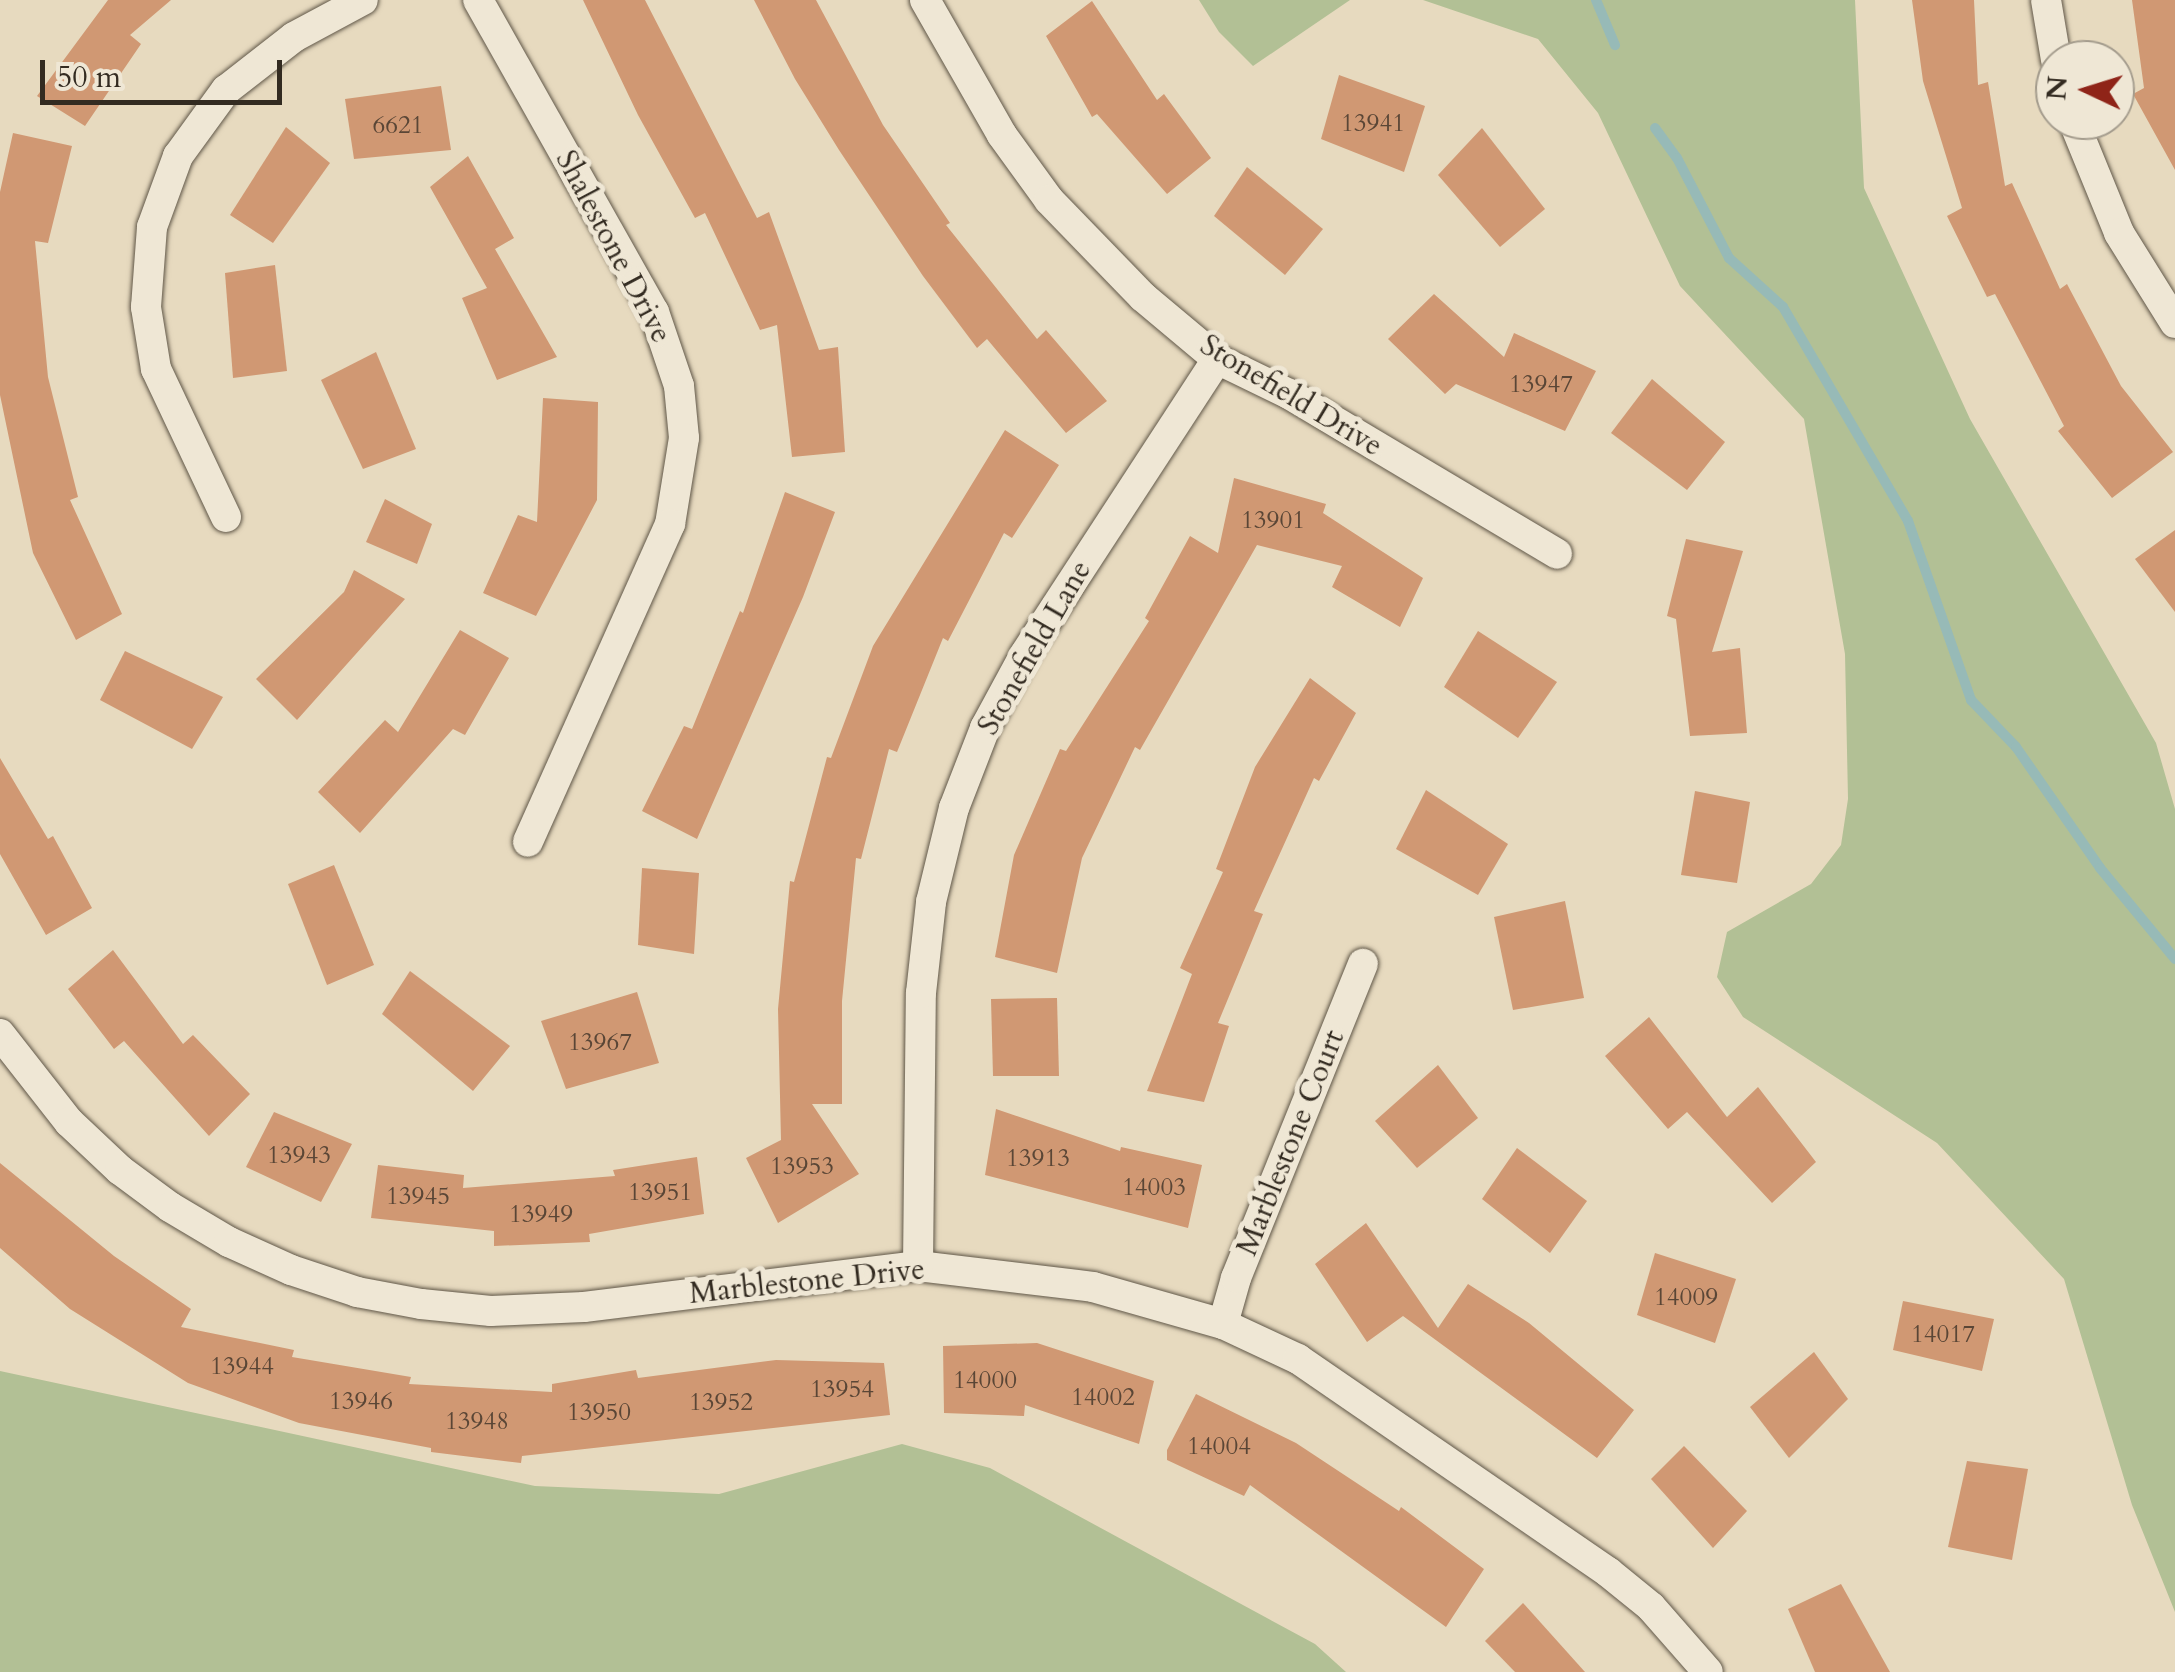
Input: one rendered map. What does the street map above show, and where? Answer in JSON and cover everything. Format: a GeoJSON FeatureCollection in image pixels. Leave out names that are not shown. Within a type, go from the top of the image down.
{"type":"FeatureCollection","features":[{"type":"Feature","properties":{"kind":"street"},"geometry":{"type":"LineString","coordinates":[[226,516],[156,369],[146,307],[152,227],[178,156],[226,90],[294,37],[362,0]]}},
{"type":"Feature","properties":{"kind":"street","name":"Shalestone Drive"},"geometry":{"type":"LineString","coordinates":[[478,0],[654,312],[679,386],[684,438],[670,524],[528,842]]}},
{"type":"Feature","properties":{"kind":"street","name":"Stonefield Drive"},"geometry":{"type":"LineString","coordinates":[[925,0],[1002,135],[1049,200],[1099,256],[1217,359],[1289,394],[1558,554]]}},
{"type":"Feature","properties":{"kind":"street"},"geometry":{"type":"LineString","coordinates":[[2046,0],[2053,40]]}},
{"type":"Feature","properties":{"kind":"street"},"geometry":{"type":"LineString","coordinates":[[2080,140],[2119,233],[2175,323]]}},
{"type":"Feature","properties":{"kind":"street","name":"Stonefield Lane"},"geometry":{"type":"LineString","coordinates":[[918,1266],[920,994],[931,902],[954,808],[985,728],[1025,654],[1217,359]]}},
{"type":"Feature","properties":{"kind":"street","name":"Marblestone Court"},"geometry":{"type":"LineString","coordinates":[[1223,1324],[1236,1278],[1363,964]]}},
{"type":"Feature","properties":{"kind":"street","name":"Marblestone Drive"},"geometry":{"type":"LineString","coordinates":[[0,1034],[69,1122],[120,1170],[170,1208],[228,1242],[291,1270],[358,1292],[420,1304],[510,1310],[584,1307],[918,1266],[1092,1287],[1223,1324],[1298,1359],[1608,1572],[1650,1607],[1708,1672]]}},
{"type":"Feature","properties":{"kind":"green space"},"geometry":{"type":"Polygon","coordinates":[[[1199,0],[1350,0],[1253,66],[1219,32],[1199,0]]]}},
{"type":"Feature","properties":{"kind":"green space"},"geometry":{"type":"Polygon","coordinates":[[[1423,0],[1855,0],[1864,188],[1970,419],[2156,743],[2175,809],[2175,1612],[2132,1505],[2064,1279],[1937,1143],[1743,1017],[1717,977],[1727,932],[1811,884],[1841,845],[1848,799],[1845,654],[1804,419],[1680,286],[1598,113],[1538,39],[1423,0]]]}},
{"type":"Feature","properties":{"kind":"green space"},"geometry":{"type":"Polygon","coordinates":[[[0,1371],[535,1486],[719,1494],[902,1444],[990,1468],[1315,1644],[1346,1672],[0,1672],[0,1371]]]}},
{"type":"Feature","properties":{"kind":"building"},"geometry":{"type":"Polygon","coordinates":[[[108,0],[171,0],[130,35],[141,44],[85,126],[37,96],[108,0]]]}},
{"type":"Feature","properties":{"kind":"building"},"geometry":{"type":"Polygon","coordinates":[[[583,0],[645,0],[757,218],[769,212],[819,350],[838,347],[845,452],[792,457],[777,325],[760,330],[705,213],[695,218],[638,115],[583,0]]]}},
{"type":"Feature","properties":{"kind":"building"},"geometry":{"type":"Polygon","coordinates":[[[754,0],[816,0],[883,125],[950,223],[946,225],[1037,339],[1046,330],[1107,401],[1066,433],[987,339],[977,348],[923,276],[839,150],[795,79],[754,0]]]}},
{"type":"Feature","properties":{"kind":"building"},"geometry":{"type":"Polygon","coordinates":[[[1912,0],[1974,0],[1978,85],[1988,82],[2005,186],[2012,183],[2060,289],[2067,284],[2121,386],[2173,452],[2112,498],[2058,431],[2064,426],[1995,294],[1987,297],[1947,216],[1962,208],[1923,81],[1912,0]]]}},
{"type":"Feature","properties":{"kind":"building"},"geometry":{"type":"Polygon","coordinates":[[[2132,0],[2175,0],[2175,170],[2135,98],[2135,93],[2144,88],[2132,0]]]}},
{"type":"Feature","properties":{"kind":"building"},"geometry":{"type":"Polygon","coordinates":[[[1092,1],[1157,100],[1164,94],[1211,158],[1167,194],[1097,114],[1092,117],[1046,36],[1092,1]]]}},
{"type":"Feature","properties":{"kind":"building"},"geometry":{"type":"Polygon","coordinates":[[[1339,75],[1425,106],[1404,172],[1321,139],[1339,75]]]}},
{"type":"Feature","properties":{"kind":"building"},"geometry":{"type":"Polygon","coordinates":[[[441,86],[451,150],[354,159],[345,99],[441,86]]]}},
{"type":"Feature","properties":{"kind":"building"},"geometry":{"type":"Polygon","coordinates":[[[286,127],[330,163],[273,243],[230,215],[286,127]]]}},
{"type":"Feature","properties":{"kind":"building"},"geometry":{"type":"Polygon","coordinates":[[[1482,128],[1545,209],[1500,247],[1438,175],[1482,128]]]}},
{"type":"Feature","properties":{"kind":"building"},"geometry":{"type":"Polygon","coordinates":[[[13,133],[72,146],[48,243],[35,241],[48,377],[78,497],[70,500],[122,614],[76,640],[33,553],[0,395],[0,192],[13,133]]]}},
{"type":"Feature","properties":{"kind":"building"},"geometry":{"type":"Polygon","coordinates":[[[468,156],[514,238],[495,249],[557,357],[497,380],[462,298],[487,288],[430,187],[468,156]]]}},
{"type":"Feature","properties":{"kind":"building"},"geometry":{"type":"Polygon","coordinates":[[[1247,167],[1323,229],[1285,275],[1214,216],[1247,167]]]}},
{"type":"Feature","properties":{"kind":"building"},"geometry":{"type":"Polygon","coordinates":[[[275,265],[287,371],[233,378],[225,273],[275,265]]]}},
{"type":"Feature","properties":{"kind":"building"},"geometry":{"type":"Polygon","coordinates":[[[1434,294],[1504,357],[1514,333],[1596,371],[1565,431],[1456,384],[1445,394],[1388,339],[1434,294]]]}},
{"type":"Feature","properties":{"kind":"building"},"geometry":{"type":"Polygon","coordinates":[[[376,352],[416,449],[363,469],[321,380],[376,352]]]}},
{"type":"Feature","properties":{"kind":"building"},"geometry":{"type":"Polygon","coordinates":[[[1652,379],[1725,442],[1687,490],[1611,433],[1652,379]]]}},
{"type":"Feature","properties":{"kind":"building"},"geometry":{"type":"Polygon","coordinates":[[[543,398],[598,402],[597,500],[536,616],[483,593],[518,515],[537,522],[543,398]]]}},
{"type":"Feature","properties":{"kind":"building"},"geometry":{"type":"Polygon","coordinates":[[[1005,430],[1059,465],[1012,538],[1004,533],[948,641],[943,638],[897,752],[889,749],[861,859],[856,858],[842,1001],[842,1104],[812,1104],[859,1174],[778,1223],[746,1158],[781,1140],[778,1009],[790,881],[794,882],[827,757],[831,758],[873,646],[1005,430]]]}},
{"type":"Feature","properties":{"kind":"building"},"geometry":{"type":"Polygon","coordinates":[[[1234,478],[1326,504],[1323,513],[1423,578],[1400,627],[1332,587],[1342,566],[1257,545],[1140,750],[1135,747],[1082,858],[1057,973],[995,957],[1014,855],[1060,749],[1066,751],[1149,621],[1145,618],[1190,536],[1218,553],[1234,478]]]}},
{"type":"Feature","properties":{"kind":"building"},"geometry":{"type":"Polygon","coordinates":[[[785,492],[835,512],[803,597],[697,839],[642,811],[684,726],[692,729],[740,611],[743,613],[785,492]]]}},
{"type":"Feature","properties":{"kind":"building"},"geometry":{"type":"Polygon","coordinates":[[[385,499],[432,524],[417,564],[366,542],[385,499]]]}},
{"type":"Feature","properties":{"kind":"building"},"geometry":{"type":"Polygon","coordinates":[[[2175,530],[2175,612],[2135,559],[2175,530]]]}},
{"type":"Feature","properties":{"kind":"building"},"geometry":{"type":"Polygon","coordinates":[[[1686,539],[1743,551],[1712,652],[1740,648],[1747,733],[1690,736],[1676,619],[1667,616],[1686,539]]]}},
{"type":"Feature","properties":{"kind":"building"},"geometry":{"type":"Polygon","coordinates":[[[354,570],[405,599],[297,720],[256,679],[344,592],[354,570]]]}},
{"type":"Feature","properties":{"kind":"building"},"geometry":{"type":"Polygon","coordinates":[[[460,630],[509,658],[465,735],[453,729],[360,833],[318,792],[385,720],[398,732],[460,630]]]}},
{"type":"Feature","properties":{"kind":"building"},"geometry":{"type":"Polygon","coordinates":[[[1478,631],[1557,682],[1518,738],[1444,687],[1478,631]]]}},
{"type":"Feature","properties":{"kind":"building"},"geometry":{"type":"Polygon","coordinates":[[[125,651],[223,697],[192,749],[100,700],[125,651]]]}},
{"type":"Feature","properties":{"kind":"building"},"geometry":{"type":"Polygon","coordinates":[[[1310,678],[1356,713],[1319,781],[1314,778],[1254,911],[1263,914],[1218,1023],[1229,1026],[1204,1102],[1147,1091],[1192,974],[1180,968],[1223,872],[1216,869],[1255,767],[1310,678]]]}},
{"type":"Feature","properties":{"kind":"building"},"geometry":{"type":"Polygon","coordinates":[[[0,758],[48,839],[53,836],[92,908],[46,935],[0,854],[0,758]]]}},
{"type":"Feature","properties":{"kind":"building"},"geometry":{"type":"Polygon","coordinates":[[[1426,790],[1508,844],[1478,895],[1396,849],[1426,790]]]}},
{"type":"Feature","properties":{"kind":"building"},"geometry":{"type":"Polygon","coordinates":[[[1695,791],[1750,802],[1737,883],[1681,875],[1695,791]]]}},
{"type":"Feature","properties":{"kind":"building"},"geometry":{"type":"Polygon","coordinates":[[[334,865],[374,965],[327,985],[288,884],[334,865]]]}},
{"type":"Feature","properties":{"kind":"building"},"geometry":{"type":"Polygon","coordinates":[[[642,868],[699,873],[694,954],[638,945],[642,868]]]}},
{"type":"Feature","properties":{"kind":"building"},"geometry":{"type":"Polygon","coordinates":[[[1565,901],[1584,998],[1513,1010],[1494,917],[1565,901]]]}},
{"type":"Feature","properties":{"kind":"building"},"geometry":{"type":"Polygon","coordinates":[[[113,950],[183,1044],[193,1035],[250,1094],[209,1136],[124,1041],[114,1049],[68,989],[113,950]]]}},
{"type":"Feature","properties":{"kind":"building"},"geometry":{"type":"Polygon","coordinates":[[[410,971],[510,1046],[473,1091],[382,1014],[410,971]]]}},
{"type":"Feature","properties":{"kind":"building"},"geometry":{"type":"Polygon","coordinates":[[[637,992],[659,1063],[566,1089],[541,1021],[637,992]]]}},
{"type":"Feature","properties":{"kind":"building"},"geometry":{"type":"Polygon","coordinates":[[[1057,998],[1059,1076],[993,1076],[991,999],[1057,998]]]}},
{"type":"Feature","properties":{"kind":"building"},"geometry":{"type":"Polygon","coordinates":[[[1649,1017],[1727,1117],[1758,1087],[1816,1162],[1772,1203],[1687,1112],[1668,1129],[1605,1056],[1649,1017]]]}},
{"type":"Feature","properties":{"kind":"building"},"geometry":{"type":"Polygon","coordinates":[[[1438,1065],[1478,1118],[1417,1168],[1375,1121],[1438,1065]]]}},
{"type":"Feature","properties":{"kind":"building"},"geometry":{"type":"Polygon","coordinates":[[[996,1109],[1120,1151],[1121,1147],[1202,1165],[1188,1228],[985,1175],[996,1109]]]}},
{"type":"Feature","properties":{"kind":"building"},"geometry":{"type":"Polygon","coordinates":[[[274,1112],[352,1144],[321,1202],[246,1167],[274,1112]]]}},
{"type":"Feature","properties":{"kind":"building"},"geometry":{"type":"Polygon","coordinates":[[[1517,1148],[1587,1201],[1550,1253],[1482,1199],[1517,1148]]]}},
{"type":"Feature","properties":{"kind":"building"},"geometry":{"type":"Polygon","coordinates":[[[697,1157],[704,1214],[589,1234],[590,1242],[494,1246],[494,1231],[371,1218],[378,1165],[464,1175],[463,1188],[615,1176],[613,1170],[697,1157]]]}},
{"type":"Feature","properties":{"kind":"building"},"geometry":{"type":"Polygon","coordinates":[[[0,1163],[114,1256],[191,1309],[181,1327],[294,1350],[292,1357],[411,1377],[409,1384],[552,1392],[552,1384],[636,1370],[638,1378],[776,1360],[884,1363],[890,1415],[522,1456],[521,1463],[431,1452],[431,1448],[299,1423],[188,1383],[70,1309],[0,1248],[0,1163]]]}},
{"type":"Feature","properties":{"kind":"building"},"geometry":{"type":"Polygon","coordinates":[[[1366,1223],[1438,1328],[1468,1284],[1529,1323],[1634,1410],[1597,1458],[1403,1316],[1367,1342],[1315,1264],[1366,1223]]]}},
{"type":"Feature","properties":{"kind":"building"},"geometry":{"type":"Polygon","coordinates":[[[1655,1253],[1736,1279],[1715,1343],[1637,1315],[1655,1253]]]}},
{"type":"Feature","properties":{"kind":"building"},"geometry":{"type":"Polygon","coordinates":[[[1903,1301],[1994,1319],[1982,1371],[1893,1350],[1903,1301]]]}},
{"type":"Feature","properties":{"kind":"building"},"geometry":{"type":"Polygon","coordinates":[[[1037,1343],[1154,1381],[1139,1444],[1025,1405],[1024,1416],[944,1413],[943,1346],[1037,1343]]]}},
{"type":"Feature","properties":{"kind":"building"},"geometry":{"type":"Polygon","coordinates":[[[1814,1352],[1848,1399],[1789,1458],[1750,1407],[1814,1352]]]}},
{"type":"Feature","properties":{"kind":"building"},"geometry":{"type":"Polygon","coordinates":[[[1196,1394],[1296,1443],[1399,1511],[1401,1507],[1484,1569],[1446,1627],[1250,1485],[1244,1496],[1167,1460],[1167,1450],[1196,1394]]]}},
{"type":"Feature","properties":{"kind":"building"},"geometry":{"type":"Polygon","coordinates":[[[1684,1446],[1747,1511],[1713,1548],[1651,1479],[1684,1446]]]}},
{"type":"Feature","properties":{"kind":"building"},"geometry":{"type":"Polygon","coordinates":[[[1967,1461],[2028,1469],[2012,1560],[1948,1547],[1967,1461]]]}},
{"type":"Feature","properties":{"kind":"building"},"geometry":{"type":"Polygon","coordinates":[[[1841,1584],[1890,1672],[1815,1672],[1788,1609],[1841,1584]]]}},
{"type":"Feature","properties":{"kind":"building"},"geometry":{"type":"Polygon","coordinates":[[[1523,1603],[1585,1672],[1515,1672],[1485,1641],[1523,1603]]]}},
{"type":"Feature","properties":{"kind":"waterway"},"geometry":{"type":"LineString","coordinates":[[1596,0],[1615,45]]}},
{"type":"Feature","properties":{"kind":"waterway"},"geometry":{"type":"LineString","coordinates":[[1655,128],[1677,158],[1729,258],[1783,307],[1908,521],[1971,700],[2016,747],[2100,868],[2175,959]]}}]}
